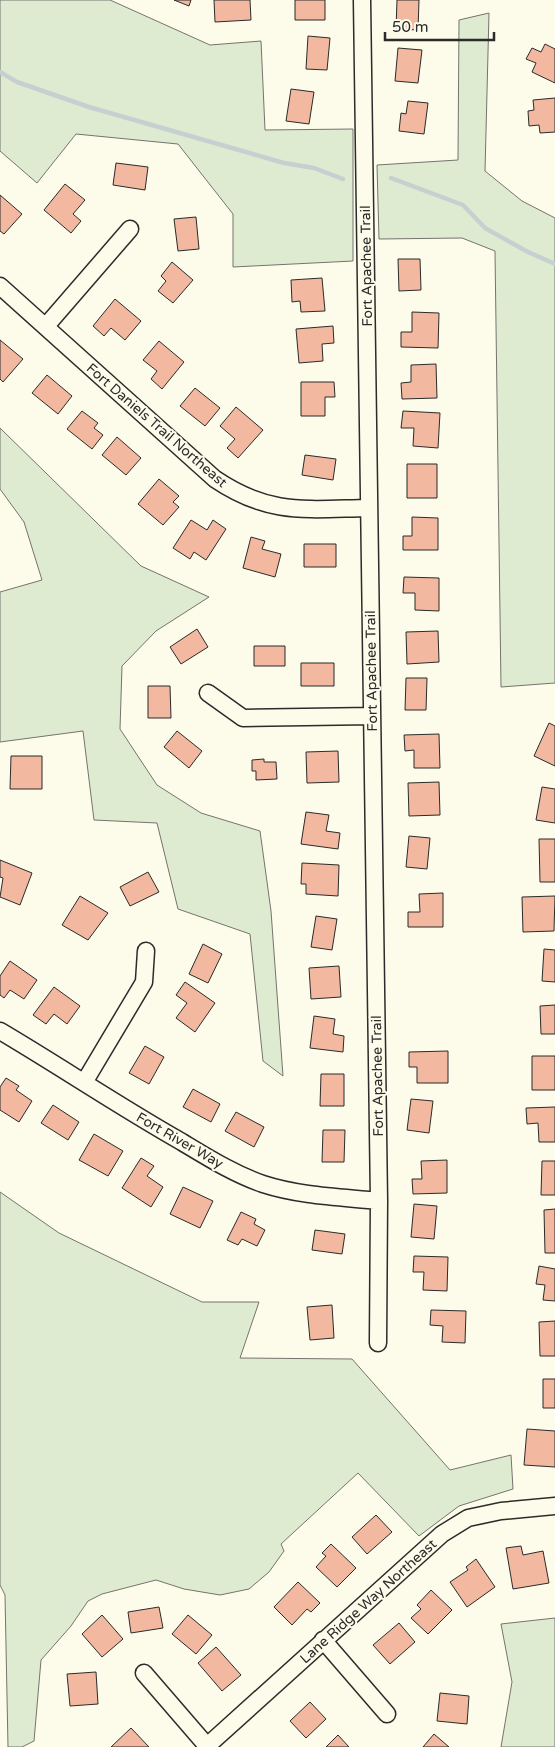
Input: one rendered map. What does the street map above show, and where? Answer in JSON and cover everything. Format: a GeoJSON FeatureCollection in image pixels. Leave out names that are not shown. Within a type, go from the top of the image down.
{"type":"FeatureCollection","features":[{"type":"Feature","properties":{"kind":"street","name":"Fort Apachee Trail"},"geometry":{"type":"LineString","coordinates":[[362,0],[379,1201],[378,1343]]}},
{"type":"Feature","properties":{"kind":"street"},"geometry":{"type":"LineString","coordinates":[[46,326],[130,229]]}},
{"type":"Feature","properties":{"kind":"street","name":"Fort Daniels Trail Northeast"},"geometry":{"type":"LineString","coordinates":[[0,286],[215,479],[236,493],[255,502],[290,509],[369,508]]}},
{"type":"Feature","properties":{"kind":"street"},"geometry":{"type":"LineString","coordinates":[[208,693],[243,718],[372,716]]}},
{"type":"Feature","properties":{"kind":"street"},"geometry":{"type":"LineString","coordinates":[[85,1081],[144,982],[146,951]]}},
{"type":"Feature","properties":{"kind":"street","name":"Fort River Way"},"geometry":{"type":"LineString","coordinates":[[0,1031],[213,1160],[261,1183],[304,1194],[379,1201]]}},
{"type":"Feature","properties":{"kind":"street","name":"Lane Ridge Way Northeast"},"geometry":{"type":"LineString","coordinates":[[207,1746],[442,1534],[468,1518],[501,1511],[555,1506]]}},
{"type":"Feature","properties":{"kind":"street"},"geometry":{"type":"LineString","coordinates":[[323,1640],[387,1714]]}},
{"type":"Feature","properties":{"kind":"street"},"geometry":{"type":"LineString","coordinates":[[144,1673],[207,1746]]}},
{"type":"Feature","properties":{"kind":"green space"},"geometry":{"type":"Polygon","coordinates":[[[0,0],[110,0],[210,45],[261,41],[265,130],[353,129],[353,261],[233,267],[233,214],[178,144],[76,134],[37,183],[0,151],[0,0]]]}},
{"type":"Feature","properties":{"kind":"green space"},"geometry":{"type":"Polygon","coordinates":[[[489,13],[485,171],[522,201],[555,218],[555,683],[501,687],[495,251],[462,238],[379,239],[377,165],[458,160],[459,20],[489,13]]]}},
{"type":"Feature","properties":{"kind":"green space"},"geometry":{"type":"Polygon","coordinates":[[[0,428],[141,566],[209,597],[156,631],[122,666],[120,729],[157,785],[201,813],[260,831],[271,911],[283,1076],[263,1061],[250,934],[178,909],[157,823],[94,820],[83,731],[0,742],[0,592],[42,580],[24,522],[0,489],[0,428]]]}},
{"type":"Feature","properties":{"kind":"green space"},"geometry":{"type":"Polygon","coordinates":[[[0,1192],[59,1233],[202,1302],[259,1302],[240,1358],[352,1359],[450,1470],[511,1455],[513,1489],[459,1506],[419,1536],[358,1473],[281,1544],[284,1551],[269,1572],[249,1589],[220,1595],[184,1589],[156,1580],[102,1594],[88,1601],[71,1626],[41,1660],[34,1741],[22,1747],[8,1747],[5,1595],[0,1585],[0,1192]]]}},
{"type":"Feature","properties":{"kind":"green space"},"geometry":{"type":"Polygon","coordinates":[[[555,1618],[555,1747],[501,1747],[512,1682],[501,1624],[555,1618]]]}},
{"type":"Feature","properties":{"kind":"building"},"geometry":{"type":"Polygon","coordinates":[[[174,0],[191,0],[189,6],[174,0]]]}},
{"type":"Feature","properties":{"kind":"building"},"geometry":{"type":"Polygon","coordinates":[[[214,0],[250,0],[251,20],[215,22],[214,0]]]}},
{"type":"Feature","properties":{"kind":"building"},"geometry":{"type":"Polygon","coordinates":[[[295,0],[325,0],[325,20],[295,20],[295,0]]]}},
{"type":"Feature","properties":{"kind":"building"},"geometry":{"type":"Polygon","coordinates":[[[397,0],[419,0],[418,30],[396,29],[397,0]]]}},
{"type":"Feature","properties":{"kind":"building"},"geometry":{"type":"Polygon","coordinates":[[[308,36],[330,38],[327,70],[306,69],[308,36]]]}},
{"type":"Feature","properties":{"kind":"building"},"geometry":{"type":"Polygon","coordinates":[[[545,44],[555,49],[555,83],[532,72],[536,63],[526,59],[532,48],[541,52],[545,44]]]}},
{"type":"Feature","properties":{"kind":"building"},"geometry":{"type":"Polygon","coordinates":[[[398,48],[422,50],[418,83],[395,81],[398,48]]]}},
{"type":"Feature","properties":{"kind":"building"},"geometry":{"type":"Polygon","coordinates":[[[291,89],[314,92],[309,124],[286,121],[291,89]]]}},
{"type":"Feature","properties":{"kind":"building"},"geometry":{"type":"Polygon","coordinates":[[[555,98],[555,132],[540,133],[539,125],[529,126],[528,111],[534,110],[533,100],[555,98]]]}},
{"type":"Feature","properties":{"kind":"building"},"geometry":{"type":"Polygon","coordinates":[[[408,101],[428,103],[424,134],[399,131],[401,113],[406,114],[408,101]]]}},
{"type":"Feature","properties":{"kind":"building"},"geometry":{"type":"Polygon","coordinates":[[[116,163],[148,167],[145,190],[113,185],[116,163]]]}},
{"type":"Feature","properties":{"kind":"building"},"geometry":{"type":"Polygon","coordinates":[[[65,184],[85,200],[73,214],[81,221],[71,233],[44,210],[65,184]]]}},
{"type":"Feature","properties":{"kind":"building"},"geometry":{"type":"Polygon","coordinates":[[[0,195],[22,214],[4,234],[0,231],[0,195]]]}},
{"type":"Feature","properties":{"kind":"building"},"geometry":{"type":"Polygon","coordinates":[[[196,217],[199,249],[178,251],[174,219],[196,217]]]}},
{"type":"Feature","properties":{"kind":"building"},"geometry":{"type":"Polygon","coordinates":[[[398,259],[420,259],[421,290],[399,291],[398,259]]]}},
{"type":"Feature","properties":{"kind":"building"},"geometry":{"type":"Polygon","coordinates":[[[172,262],[193,280],[173,303],[158,291],[166,281],[161,276],[172,262]]]}},
{"type":"Feature","properties":{"kind":"building"},"geometry":{"type":"Polygon","coordinates":[[[322,278],[325,311],[301,312],[300,301],[292,302],[291,280],[322,278]]]}},
{"type":"Feature","properties":{"kind":"building"},"geometry":{"type":"Polygon","coordinates":[[[115,299],[141,321],[125,340],[111,328],[104,336],[93,326],[115,299]]]}},
{"type":"Feature","properties":{"kind":"building"},"geometry":{"type":"Polygon","coordinates":[[[412,312],[439,313],[438,348],[401,347],[401,332],[412,332],[412,312]]]}},
{"type":"Feature","properties":{"kind":"building"},"geometry":{"type":"Polygon","coordinates":[[[333,326],[334,343],[322,344],[323,361],[299,363],[296,329],[333,326]]]}},
{"type":"Feature","properties":{"kind":"building"},"geometry":{"type":"Polygon","coordinates":[[[0,340],[23,359],[3,382],[0,379],[0,340]]]}},
{"type":"Feature","properties":{"kind":"building"},"geometry":{"type":"Polygon","coordinates":[[[159,341],[184,362],[162,389],[151,379],[157,371],[143,360],[159,341]]]}},
{"type":"Feature","properties":{"kind":"building"},"geometry":{"type":"Polygon","coordinates":[[[436,364],[437,398],[402,399],[401,383],[411,382],[411,365],[436,364]]]}},
{"type":"Feature","properties":{"kind":"building"},"geometry":{"type":"Polygon","coordinates":[[[47,375],[72,396],[58,414],[32,393],[47,375]]]}},
{"type":"Feature","properties":{"kind":"building"},"geometry":{"type":"Polygon","coordinates":[[[301,382],[334,382],[335,397],[325,397],[325,416],[301,416],[301,382]]]}},
{"type":"Feature","properties":{"kind":"building"},"geometry":{"type":"Polygon","coordinates":[[[195,388],[220,408],[205,426],[180,406],[195,388]]]}},
{"type":"Feature","properties":{"kind":"building"},"geometry":{"type":"Polygon","coordinates":[[[236,407],[263,430],[238,458],[227,448],[235,439],[220,426],[236,407]]]}},
{"type":"Feature","properties":{"kind":"building"},"geometry":{"type":"Polygon","coordinates":[[[82,411],[98,423],[94,428],[103,435],[92,449],[67,429],[82,411]]]}},
{"type":"Feature","properties":{"kind":"building"},"geometry":{"type":"Polygon","coordinates":[[[403,411],[440,413],[438,448],[413,446],[414,428],[401,428],[403,411]]]}},
{"type":"Feature","properties":{"kind":"building"},"geometry":{"type":"Polygon","coordinates":[[[117,437],[141,458],[126,475],[102,455],[117,437]]]}},
{"type":"Feature","properties":{"kind":"building"},"geometry":{"type":"Polygon","coordinates":[[[305,455],[336,459],[333,480],[302,475],[305,455]]]}},
{"type":"Feature","properties":{"kind":"building"},"geometry":{"type":"Polygon","coordinates":[[[407,464],[437,464],[437,498],[407,498],[407,464]]]}},
{"type":"Feature","properties":{"kind":"building"},"geometry":{"type":"Polygon","coordinates":[[[159,479],[179,496],[173,502],[179,507],[163,525],[138,504],[159,479]]]}},
{"type":"Feature","properties":{"kind":"building"},"geometry":{"type":"Polygon","coordinates":[[[412,517],[438,518],[438,550],[403,550],[403,536],[412,536],[412,517]]]}},
{"type":"Feature","properties":{"kind":"building"},"geometry":{"type":"Polygon","coordinates":[[[191,520],[207,530],[213,520],[226,529],[206,560],[194,552],[190,559],[173,548],[191,520]]]}},
{"type":"Feature","properties":{"kind":"building"},"geometry":{"type":"Polygon","coordinates":[[[251,537],[265,541],[262,549],[281,554],[275,577],[243,568],[251,537]]]}},
{"type":"Feature","properties":{"kind":"building"},"geometry":{"type":"Polygon","coordinates":[[[304,544],[336,544],[336,567],[304,567],[304,544]]]}},
{"type":"Feature","properties":{"kind":"building"},"geometry":{"type":"Polygon","coordinates":[[[404,577],[439,578],[439,611],[415,610],[415,593],[403,593],[404,577]]]}},
{"type":"Feature","properties":{"kind":"building"},"geometry":{"type":"Polygon","coordinates":[[[197,629],[208,647],[181,664],[170,647],[197,629]]]}},
{"type":"Feature","properties":{"kind":"building"},"geometry":{"type":"Polygon","coordinates":[[[438,631],[439,662],[407,664],[406,632],[438,631]]]}},
{"type":"Feature","properties":{"kind":"building"},"geometry":{"type":"Polygon","coordinates":[[[254,646],[285,646],[285,666],[254,666],[254,646]]]}},
{"type":"Feature","properties":{"kind":"building"},"geometry":{"type":"Polygon","coordinates":[[[301,663],[334,663],[334,686],[301,686],[301,663]]]}},
{"type":"Feature","properties":{"kind":"building"},"geometry":{"type":"Polygon","coordinates":[[[406,678],[427,678],[426,710],[405,710],[406,678]]]}},
{"type":"Feature","properties":{"kind":"building"},"geometry":{"type":"Polygon","coordinates":[[[148,686],[170,686],[171,718],[148,718],[148,686]]]}},
{"type":"Feature","properties":{"kind":"building"},"geometry":{"type":"Polygon","coordinates":[[[549,723],[555,726],[555,766],[534,756],[549,723]]]}},
{"type":"Feature","properties":{"kind":"building"},"geometry":{"type":"Polygon","coordinates":[[[177,731],[202,751],[189,768],[164,747],[177,731]]]}},
{"type":"Feature","properties":{"kind":"building"},"geometry":{"type":"Polygon","coordinates":[[[439,734],[440,768],[414,768],[414,750],[405,751],[404,735],[439,734]]]}},
{"type":"Feature","properties":{"kind":"building"},"geometry":{"type":"Polygon","coordinates":[[[338,751],[339,782],[307,783],[306,752],[338,751]]]}},
{"type":"Feature","properties":{"kind":"building"},"geometry":{"type":"Polygon","coordinates":[[[11,756],[42,756],[42,789],[10,789],[11,756]]]}},
{"type":"Feature","properties":{"kind":"building"},"geometry":{"type":"Polygon","coordinates":[[[264,759],[264,762],[276,762],[277,779],[256,780],[256,771],[252,771],[252,760],[264,759]]]}},
{"type":"Feature","properties":{"kind":"building"},"geometry":{"type":"Polygon","coordinates":[[[439,782],[440,815],[409,816],[408,783],[439,782]]]}},
{"type":"Feature","properties":{"kind":"building"},"geometry":{"type":"Polygon","coordinates":[[[542,787],[555,789],[555,823],[536,820],[542,787]]]}},
{"type":"Feature","properties":{"kind":"building"},"geometry":{"type":"Polygon","coordinates":[[[306,812],[329,815],[326,831],[340,833],[338,849],[301,844],[306,812]]]}},
{"type":"Feature","properties":{"kind":"building"},"geometry":{"type":"Polygon","coordinates":[[[409,836],[430,838],[427,869],[406,867],[409,836]]]}},
{"type":"Feature","properties":{"kind":"building"},"geometry":{"type":"Polygon","coordinates":[[[539,839],[555,839],[555,882],[540,882],[539,839]]]}},
{"type":"Feature","properties":{"kind":"building"},"geometry":{"type":"Polygon","coordinates":[[[0,860],[32,873],[20,905],[0,897],[3,878],[0,877],[0,860]]]}},
{"type":"Feature","properties":{"kind":"building"},"geometry":{"type":"Polygon","coordinates":[[[302,863],[339,865],[338,896],[306,894],[306,884],[301,884],[302,863]]]}},
{"type":"Feature","properties":{"kind":"building"},"geometry":{"type":"Polygon","coordinates":[[[148,872],[159,892],[130,906],[120,887],[148,872]]]}},
{"type":"Feature","properties":{"kind":"building"},"geometry":{"type":"Polygon","coordinates":[[[443,893],[443,927],[408,927],[408,912],[420,912],[419,894],[443,893]]]}},
{"type":"Feature","properties":{"kind":"building"},"geometry":{"type":"Polygon","coordinates":[[[80,896],[108,913],[88,940],[62,925],[80,896]]]}},
{"type":"Feature","properties":{"kind":"building"},"geometry":{"type":"Polygon","coordinates":[[[555,896],[554,931],[523,932],[522,897],[555,896]]]}},
{"type":"Feature","properties":{"kind":"building"},"geometry":{"type":"Polygon","coordinates":[[[316,916],[337,919],[332,950],[311,947],[316,916]]]}},
{"type":"Feature","properties":{"kind":"building"},"geometry":{"type":"Polygon","coordinates":[[[203,944],[222,954],[208,983],[189,974],[203,944]]]}},
{"type":"Feature","properties":{"kind":"building"},"geometry":{"type":"Polygon","coordinates":[[[544,949],[555,950],[555,982],[542,981],[544,949]]]}},
{"type":"Feature","properties":{"kind":"building"},"geometry":{"type":"Polygon","coordinates":[[[10,961],[37,980],[24,999],[10,990],[4,998],[0,995],[0,976],[10,961]]]}},
{"type":"Feature","properties":{"kind":"building"},"geometry":{"type":"Polygon","coordinates":[[[339,966],[341,997],[311,999],[309,968],[339,966]]]}},
{"type":"Feature","properties":{"kind":"building"},"geometry":{"type":"Polygon","coordinates":[[[185,982],[215,1003],[195,1032],[176,1018],[187,1003],[176,995],[185,982]]]}},
{"type":"Feature","properties":{"kind":"building"},"geometry":{"type":"Polygon","coordinates":[[[54,987],[80,1006],[67,1024],[54,1014],[46,1024],[33,1015],[54,987]]]}},
{"type":"Feature","properties":{"kind":"building"},"geometry":{"type":"Polygon","coordinates":[[[555,1005],[555,1034],[541,1034],[540,1006],[555,1005]]]}},
{"type":"Feature","properties":{"kind":"building"},"geometry":{"type":"Polygon","coordinates":[[[314,1016],[335,1019],[333,1034],[344,1036],[343,1052],[310,1048],[314,1016]]]}},
{"type":"Feature","properties":{"kind":"building"},"geometry":{"type":"Polygon","coordinates":[[[145,1046],[164,1057],[149,1084],[129,1073],[145,1046]]]}},
{"type":"Feature","properties":{"kind":"building"},"geometry":{"type":"Polygon","coordinates":[[[448,1051],[448,1083],[417,1083],[417,1067],[409,1067],[409,1052],[448,1051]]]}},
{"type":"Feature","properties":{"kind":"building"},"geometry":{"type":"Polygon","coordinates":[[[532,1056],[555,1056],[555,1090],[532,1090],[532,1056]]]}},
{"type":"Feature","properties":{"kind":"building"},"geometry":{"type":"Polygon","coordinates":[[[321,1074],[344,1074],[344,1106],[320,1106],[321,1074]]]}},
{"type":"Feature","properties":{"kind":"building"},"geometry":{"type":"Polygon","coordinates":[[[6,1078],[19,1086],[16,1090],[32,1101],[19,1122],[0,1110],[0,1087],[6,1078]]]}},
{"type":"Feature","properties":{"kind":"building"},"geometry":{"type":"Polygon","coordinates":[[[193,1089],[220,1104],[211,1122],[183,1107],[193,1089]]]}},
{"type":"Feature","properties":{"kind":"building"},"geometry":{"type":"Polygon","coordinates":[[[411,1099],[433,1101],[429,1133],[407,1130],[411,1099]]]}},
{"type":"Feature","properties":{"kind":"building"},"geometry":{"type":"Polygon","coordinates":[[[53,1105],[79,1122],[68,1140],[41,1123],[53,1105]]]}},
{"type":"Feature","properties":{"kind":"building"},"geometry":{"type":"Polygon","coordinates":[[[555,1107],[555,1142],[539,1142],[538,1123],[527,1124],[526,1108],[555,1107]]]}},
{"type":"Feature","properties":{"kind":"building"},"geometry":{"type":"Polygon","coordinates":[[[236,1112],[264,1127],[254,1147],[225,1131],[236,1112]]]}},
{"type":"Feature","properties":{"kind":"building"},"geometry":{"type":"Polygon","coordinates":[[[323,1130],[345,1130],[344,1162],[322,1162],[323,1130]]]}},
{"type":"Feature","properties":{"kind":"building"},"geometry":{"type":"Polygon","coordinates":[[[94,1134],[123,1151],[108,1176],[79,1160],[94,1134]]]}},
{"type":"Feature","properties":{"kind":"building"},"geometry":{"type":"Polygon","coordinates":[[[141,1158],[154,1166],[147,1176],[163,1187],[151,1207],[122,1188],[141,1158]]]}},
{"type":"Feature","properties":{"kind":"building"},"geometry":{"type":"Polygon","coordinates":[[[447,1160],[447,1193],[413,1194],[412,1179],[422,1179],[421,1161],[447,1160]]]}},
{"type":"Feature","properties":{"kind":"building"},"geometry":{"type":"Polygon","coordinates":[[[542,1161],[555,1161],[555,1195],[541,1195],[542,1161]]]}},
{"type":"Feature","properties":{"kind":"building"},"geometry":{"type":"Polygon","coordinates":[[[183,1187],[213,1201],[200,1228],[170,1214],[183,1187]]]}},
{"type":"Feature","properties":{"kind":"building"},"geometry":{"type":"Polygon","coordinates":[[[414,1204],[437,1206],[434,1239],[411,1237],[414,1204]]]}},
{"type":"Feature","properties":{"kind":"building"},"geometry":{"type":"Polygon","coordinates":[[[555,1209],[555,1253],[545,1253],[544,1210],[555,1209]]]}},
{"type":"Feature","properties":{"kind":"building"},"geometry":{"type":"Polygon","coordinates":[[[241,1212],[256,1219],[254,1224],[265,1230],[257,1246],[242,1239],[238,1245],[227,1240],[241,1212]]]}},
{"type":"Feature","properties":{"kind":"building"},"geometry":{"type":"Polygon","coordinates":[[[315,1230],[345,1234],[342,1254],[312,1250],[315,1230]]]}},
{"type":"Feature","properties":{"kind":"building"},"geometry":{"type":"Polygon","coordinates":[[[414,1256],[448,1257],[447,1291],[423,1290],[424,1272],[413,1272],[414,1256]]]}},
{"type":"Feature","properties":{"kind":"building"},"geometry":{"type":"Polygon","coordinates":[[[539,1266],[555,1269],[555,1301],[543,1300],[545,1285],[536,1284],[539,1266]]]}},
{"type":"Feature","properties":{"kind":"building"},"geometry":{"type":"Polygon","coordinates":[[[332,1305],[334,1338],[310,1340],[307,1307],[332,1305]]]}},
{"type":"Feature","properties":{"kind":"building"},"geometry":{"type":"Polygon","coordinates":[[[431,1310],[466,1311],[465,1343],[442,1342],[443,1326],[430,1325],[431,1310]]]}},
{"type":"Feature","properties":{"kind":"building"},"geometry":{"type":"Polygon","coordinates":[[[555,1321],[555,1356],[540,1356],[539,1322],[555,1321]]]}},
{"type":"Feature","properties":{"kind":"building"},"geometry":{"type":"Polygon","coordinates":[[[543,1379],[555,1379],[555,1408],[543,1408],[543,1379]]]}},
{"type":"Feature","properties":{"kind":"building"},"geometry":{"type":"Polygon","coordinates":[[[527,1429],[555,1431],[555,1467],[524,1465],[527,1429]]]}},
{"type":"Feature","properties":{"kind":"building"},"geometry":{"type":"Polygon","coordinates":[[[376,1515],[392,1532],[367,1554],[352,1537],[376,1515]]]}},
{"type":"Feature","properties":{"kind":"building"},"geometry":{"type":"Polygon","coordinates":[[[331,1544],[356,1568],[337,1587],[316,1567],[326,1556],[322,1553],[331,1544]]]}},
{"type":"Feature","properties":{"kind":"building"},"geometry":{"type":"Polygon","coordinates":[[[521,1546],[523,1555],[543,1551],[549,1583],[513,1589],[506,1548],[521,1546]]]}},
{"type":"Feature","properties":{"kind":"building"},"geometry":{"type":"Polygon","coordinates":[[[476,1559],[495,1587],[467,1607],[450,1582],[468,1570],[466,1567],[476,1559]]]}},
{"type":"Feature","properties":{"kind":"building"},"geometry":{"type":"Polygon","coordinates":[[[298,1582],[320,1603],[311,1612],[307,1609],[292,1625],[274,1607],[298,1582]]]}},
{"type":"Feature","properties":{"kind":"building"},"geometry":{"type":"Polygon","coordinates":[[[431,1590],[452,1610],[428,1634],[411,1618],[421,1609],[417,1605],[431,1590]]]}},
{"type":"Feature","properties":{"kind":"building"},"geometry":{"type":"Polygon","coordinates":[[[159,1607],[163,1628],[131,1633],[128,1612],[159,1607]]]}},
{"type":"Feature","properties":{"kind":"building"},"geometry":{"type":"Polygon","coordinates":[[[102,1615],[123,1639],[102,1657],[82,1634],[102,1615]]]}},
{"type":"Feature","properties":{"kind":"building"},"geometry":{"type":"Polygon","coordinates":[[[188,1615],[212,1635],[196,1654],[172,1634],[188,1615]]]}},
{"type":"Feature","properties":{"kind":"building"},"geometry":{"type":"Polygon","coordinates":[[[399,1623],[415,1642],[390,1664],[373,1645],[399,1623]]]}},
{"type":"Feature","properties":{"kind":"building"},"geometry":{"type":"Polygon","coordinates":[[[216,1647],[241,1675],[222,1691],[198,1663],[216,1647]]]}},
{"type":"Feature","properties":{"kind":"building"},"geometry":{"type":"Polygon","coordinates":[[[96,1672],[98,1704],[70,1706],[67,1674],[96,1672]]]}},
{"type":"Feature","properties":{"kind":"building"},"geometry":{"type":"Polygon","coordinates":[[[440,1693],[469,1696],[467,1724],[437,1721],[440,1693]]]}},
{"type":"Feature","properties":{"kind":"building"},"geometry":{"type":"Polygon","coordinates":[[[310,1702],[326,1719],[306,1738],[290,1721],[310,1702]]]}},
{"type":"Feature","properties":{"kind":"building"},"geometry":{"type":"Polygon","coordinates":[[[131,1728],[149,1747],[111,1747],[131,1728]]]}},
{"type":"Feature","properties":{"kind":"building"},"geometry":{"type":"Polygon","coordinates":[[[434,1734],[449,1747],[423,1747],[434,1734]]]}},
{"type":"Feature","properties":{"kind":"building"},"geometry":{"type":"Polygon","coordinates":[[[338,1735],[349,1747],[326,1747],[338,1735]]]}},
{"type":"Feature","properties":{"kind":"waterway"},"geometry":{"type":"LineString","coordinates":[[0,72],[17,82],[89,107],[284,163],[314,168],[343,179]]}},
{"type":"Feature","properties":{"kind":"waterway"},"geometry":{"type":"LineString","coordinates":[[391,178],[463,205],[485,228],[528,252],[555,264]]}}]}
